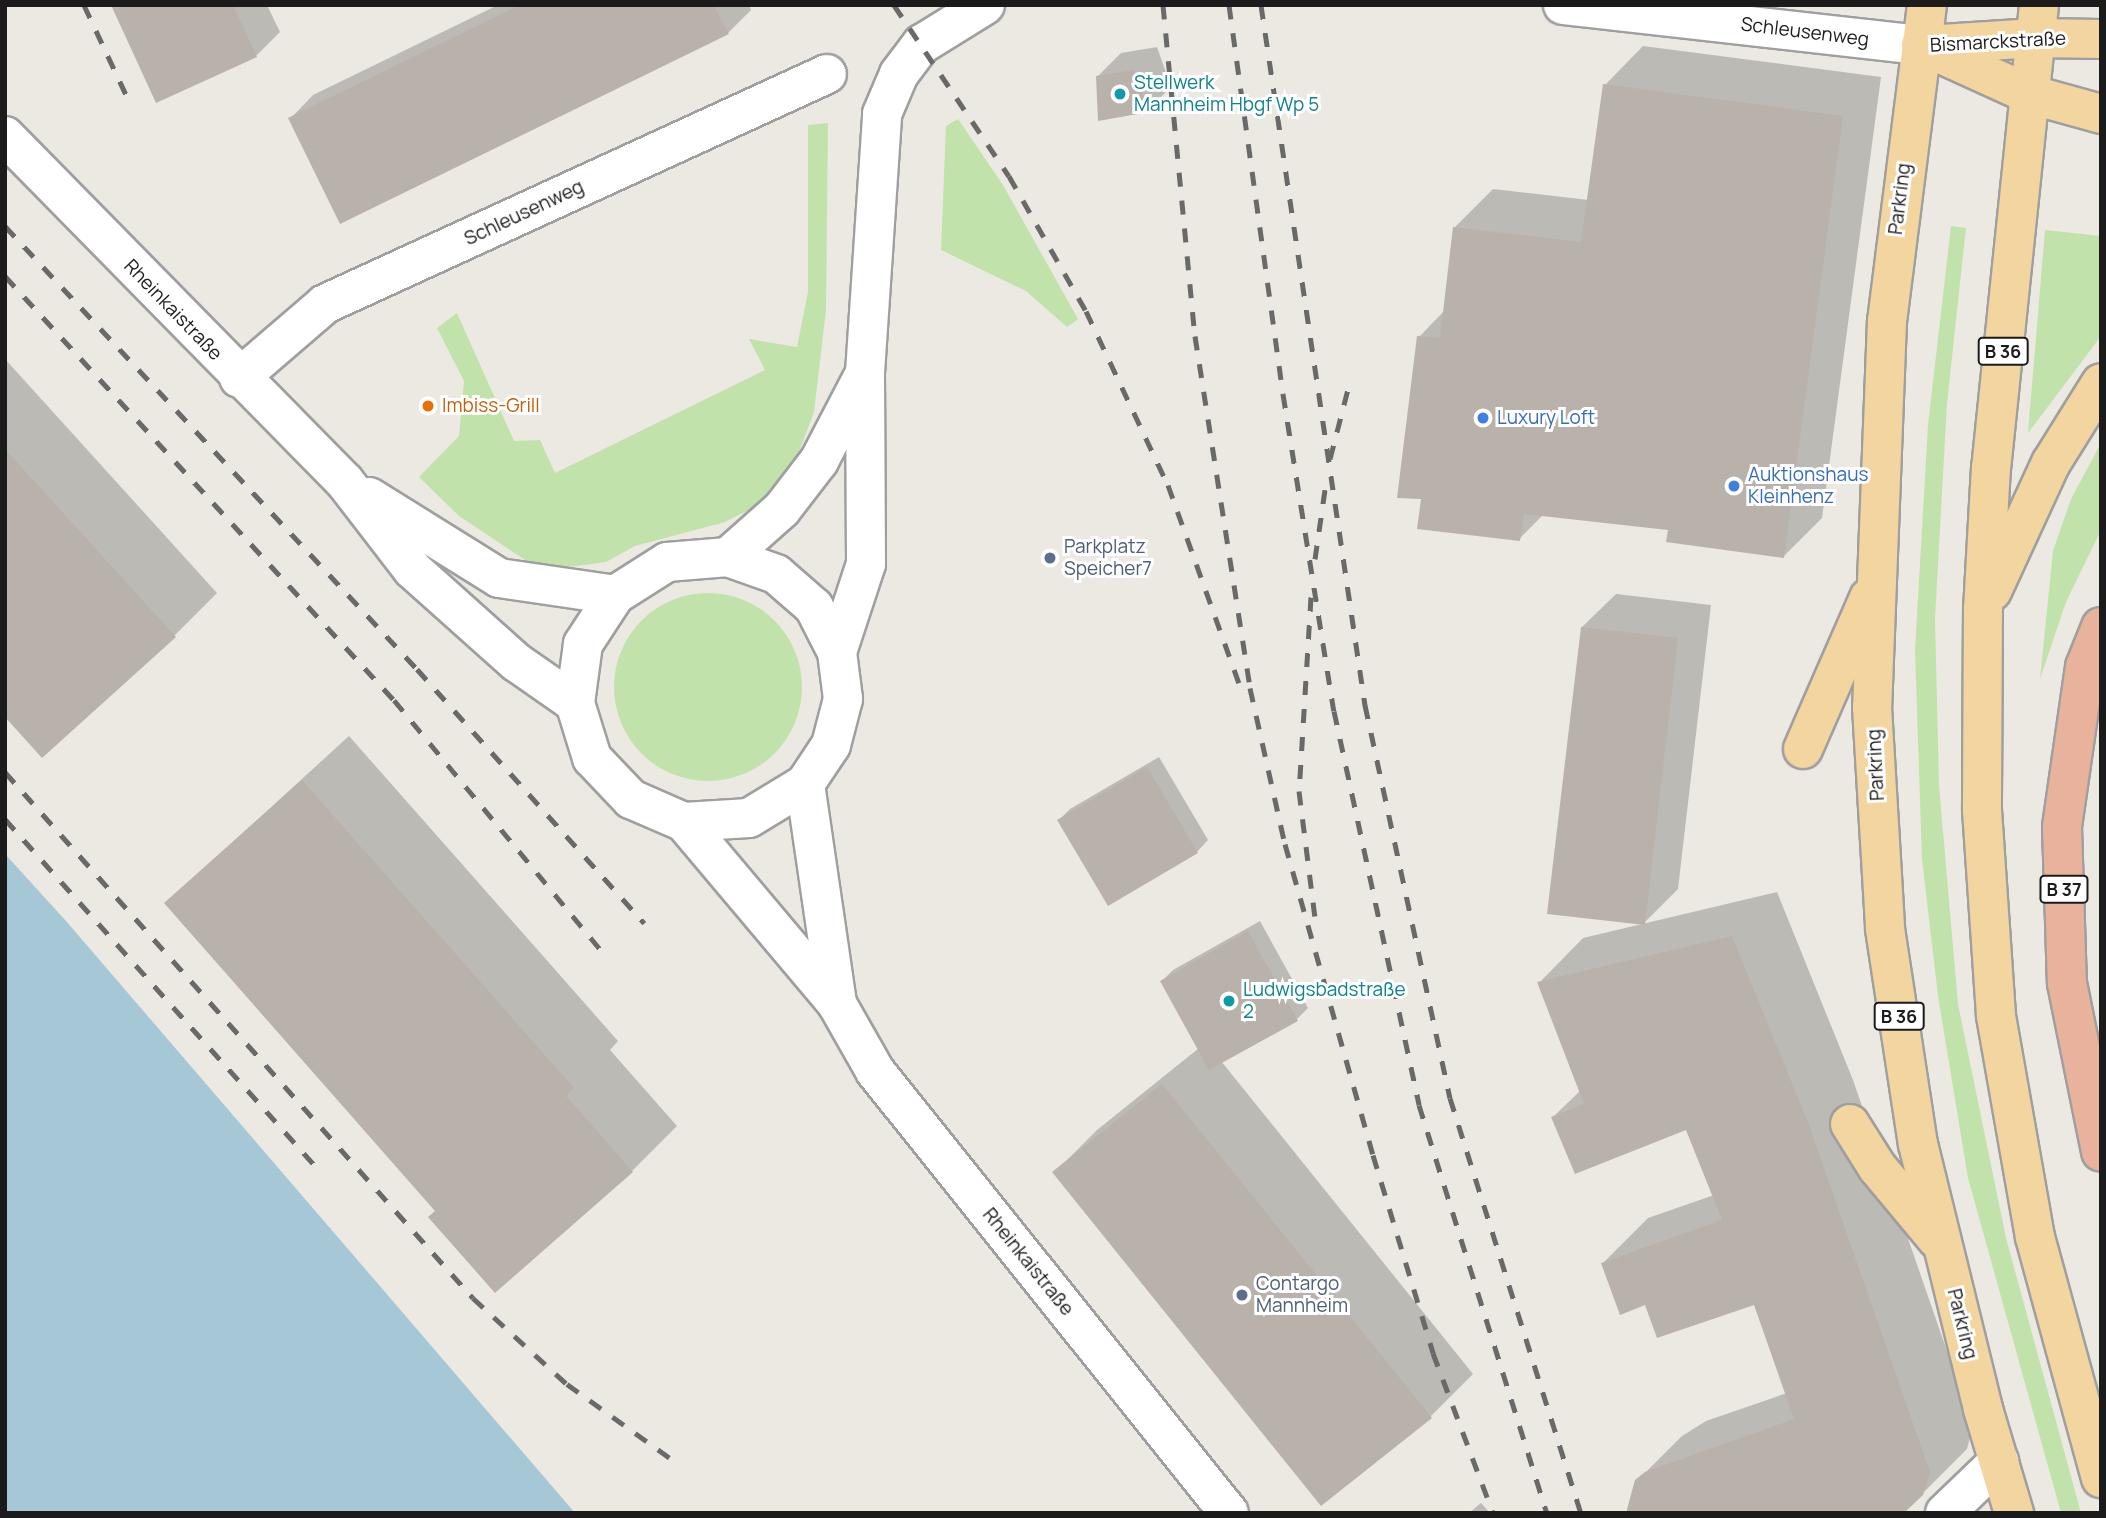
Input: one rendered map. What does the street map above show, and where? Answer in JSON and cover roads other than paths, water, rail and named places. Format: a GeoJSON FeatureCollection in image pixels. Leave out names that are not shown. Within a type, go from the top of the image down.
{"type":"FeatureCollection","features":[{"type":"Feature","properties":{"kind":"highway","name":"B 37"},"geometry":{"type":"LineString","coordinates":[[2101,628],[2085,667],[2062,827],[2067,983],[2101,1152]]}},
{"type":"Feature","properties":{"kind":"main road","name":"Parkring"},"geometry":{"type":"LineString","coordinates":[[1927,5],[1887,321],[1872,707],[1885,929],[1918,1144],[1998,1461],[2014,1513]]}},
{"type":"Feature","properties":{"kind":"main road","name":"Bismarckstraße"},"geometry":{"type":"LineString","coordinates":[[1920,45],[2037,21],[2101,39]]}},
{"type":"Feature","properties":{"kind":"main road","name":"B 36"},"geometry":{"type":"LineString","coordinates":[[1983,608],[1991,467],[2037,21]]}},
{"type":"Feature","properties":{"kind":"main road","name":"Bismarckstraße"},"geometry":{"type":"LineString","coordinates":[[1920,45],[2029,94],[2101,114]]}},
{"type":"Feature","properties":{"kind":"main road"},"geometry":{"type":"LineString","coordinates":[[2101,383],[2051,463],[1983,608],[1982,810],[1996,1016],[2035,1237],[2101,1478]]}},
{"type":"Feature","properties":{"kind":"main road"},"geometry":{"type":"LineString","coordinates":[[1803,749],[1875,587]]}},
{"type":"Feature","properties":{"kind":"main road"},"geometry":{"type":"LineString","coordinates":[[1850,1124],[1877,1167],[1943,1246]]}},
{"type":"Feature","properties":{"kind":"street"},"geometry":{"type":"LineString","coordinates":[[838,652],[866,564],[865,373],[882,114],[899,74],[937,20],[985,5]]}},
{"type":"Feature","properties":{"kind":"street","name":"Schleusenweg"},"geometry":{"type":"LineString","coordinates":[[1563,5],[1920,45]]}},
{"type":"Feature","properties":{"kind":"street","name":"Schleusenweg"},"geometry":{"type":"LineString","coordinates":[[239,379],[325,304],[827,74]]}},
{"type":"Feature","properties":{"kind":"street","name":"Rheinkaistraße"},"geometry":{"type":"LineString","coordinates":[[5,136],[239,379],[345,482],[412,569],[516,662],[575,703]]}},
{"type":"Feature","properties":{"kind":"street"},"geometry":{"type":"LineString","coordinates":[[728,557],[782,509],[819,461],[865,373]]}},
{"type":"Feature","properties":{"kind":"street","name":"Rheinkaistraße"},"geometry":{"type":"LineString","coordinates":[[345,482],[499,578],[615,594]]}},
{"type":"Feature","properties":{"kind":"street"},"geometry":{"type":"LineString","coordinates":[[728,557],[776,574],[814,607],[838,652],[843,699],[831,745],[805,784],[749,818],[684,822],[631,799],[592,758],[575,703],[583,644],[615,594],[667,562],[728,557]]}},
{"type":"Feature","properties":{"kind":"street","name":"Rheinkaistraße"},"geometry":{"type":"LineString","coordinates":[[805,784],[838,1004]]}},
{"type":"Feature","properties":{"kind":"street","name":"Rheinkaistraße"},"geometry":{"type":"LineString","coordinates":[[684,822],[838,1004],[875,1071],[1229,1513]]}},
{"type":"Feature","properties":{"kind":"street"},"geometry":{"type":"LineString","coordinates":[[1945,1513],[1998,1461]]}},
{"type":"Feature","properties":{"kind":"water"},"geometry":{"type":"Polygon","coordinates":[[[5,854],[66,921],[575,1513],[5,1513],[5,854]]]}},
{"type":"Feature","properties":{"kind":"railway"},"geometry":{"type":"LineString","coordinates":[[84,5],[128,99]]}},
{"type":"Feature","properties":{"kind":"railway"},"geometry":{"type":"LineString","coordinates":[[894,5],[1009,176],[1086,311],[1168,485],[1243,695]]}},
{"type":"Feature","properties":{"kind":"railway"},"geometry":{"type":"LineString","coordinates":[[1163,5],[1195,336],[1250,688],[1285,844],[1373,1155],[1433,1353],[1493,1513]]}},
{"type":"Feature","properties":{"kind":"railway"},"geometry":{"type":"LineString","coordinates":[[1229,5],[1283,394],[1334,711],[1419,1105],[1547,1513]]}},
{"type":"Feature","properties":{"kind":"railway"},"geometry":{"type":"LineString","coordinates":[[1261,5],[1365,705],[1450,1098],[1581,1513]]}},
{"type":"Feature","properties":{"kind":"railway"},"geometry":{"type":"LineString","coordinates":[[5,226],[417,669],[644,923]]}},
{"type":"Feature","properties":{"kind":"railway"},"geometry":{"type":"LineString","coordinates":[[5,276],[394,700],[603,953]]}},
{"type":"Feature","properties":{"kind":"railway"},"geometry":{"type":"LineString","coordinates":[[1330,459],[1350,381]]}},
{"type":"Feature","properties":{"kind":"railway"},"geometry":{"type":"LineString","coordinates":[[1315,559],[1325,490]]}},
{"type":"Feature","properties":{"kind":"railway"},"geometry":{"type":"LineString","coordinates":[[1311,597],[1299,791],[1316,925]]}},
{"type":"Feature","properties":{"kind":"railway"},"geometry":{"type":"LineString","coordinates":[[5,772],[473,1298],[567,1384],[681,1466]]}},
{"type":"Feature","properties":{"kind":"railway"},"geometry":{"type":"LineString","coordinates":[[5,819],[314,1165]]}},
{"type":"Feature","properties":{"kind":"place","name":"Stellwerk Mannheim Hbgf Wp 5"},"geometry":{"type":"Point","coordinates":[1120,94]}},
{"type":"Feature","properties":{"kind":"place","name":"Imbiss-Grill"},"geometry":{"type":"Point","coordinates":[428,406]}},
{"type":"Feature","properties":{"kind":"place","name":"Luxury Loft"},"geometry":{"type":"Point","coordinates":[1483,418]}},
{"type":"Feature","properties":{"kind":"place","name":"Auktionshaus Kleinhenz"},"geometry":{"type":"Point","coordinates":[1734,486]}},
{"type":"Feature","properties":{"kind":"place","name":"Parkplatz Speicher7"},"geometry":{"type":"Point","coordinates":[1050,558]}},
{"type":"Feature","properties":{"kind":"place","name":"Ludwigsbadstraße 2"},"geometry":{"type":"Point","coordinates":[1229,1001]}},
{"type":"Feature","properties":{"kind":"place","name":"Contargo Mannheim"},"geometry":{"type":"Point","coordinates":[1242,1295]}}]}
